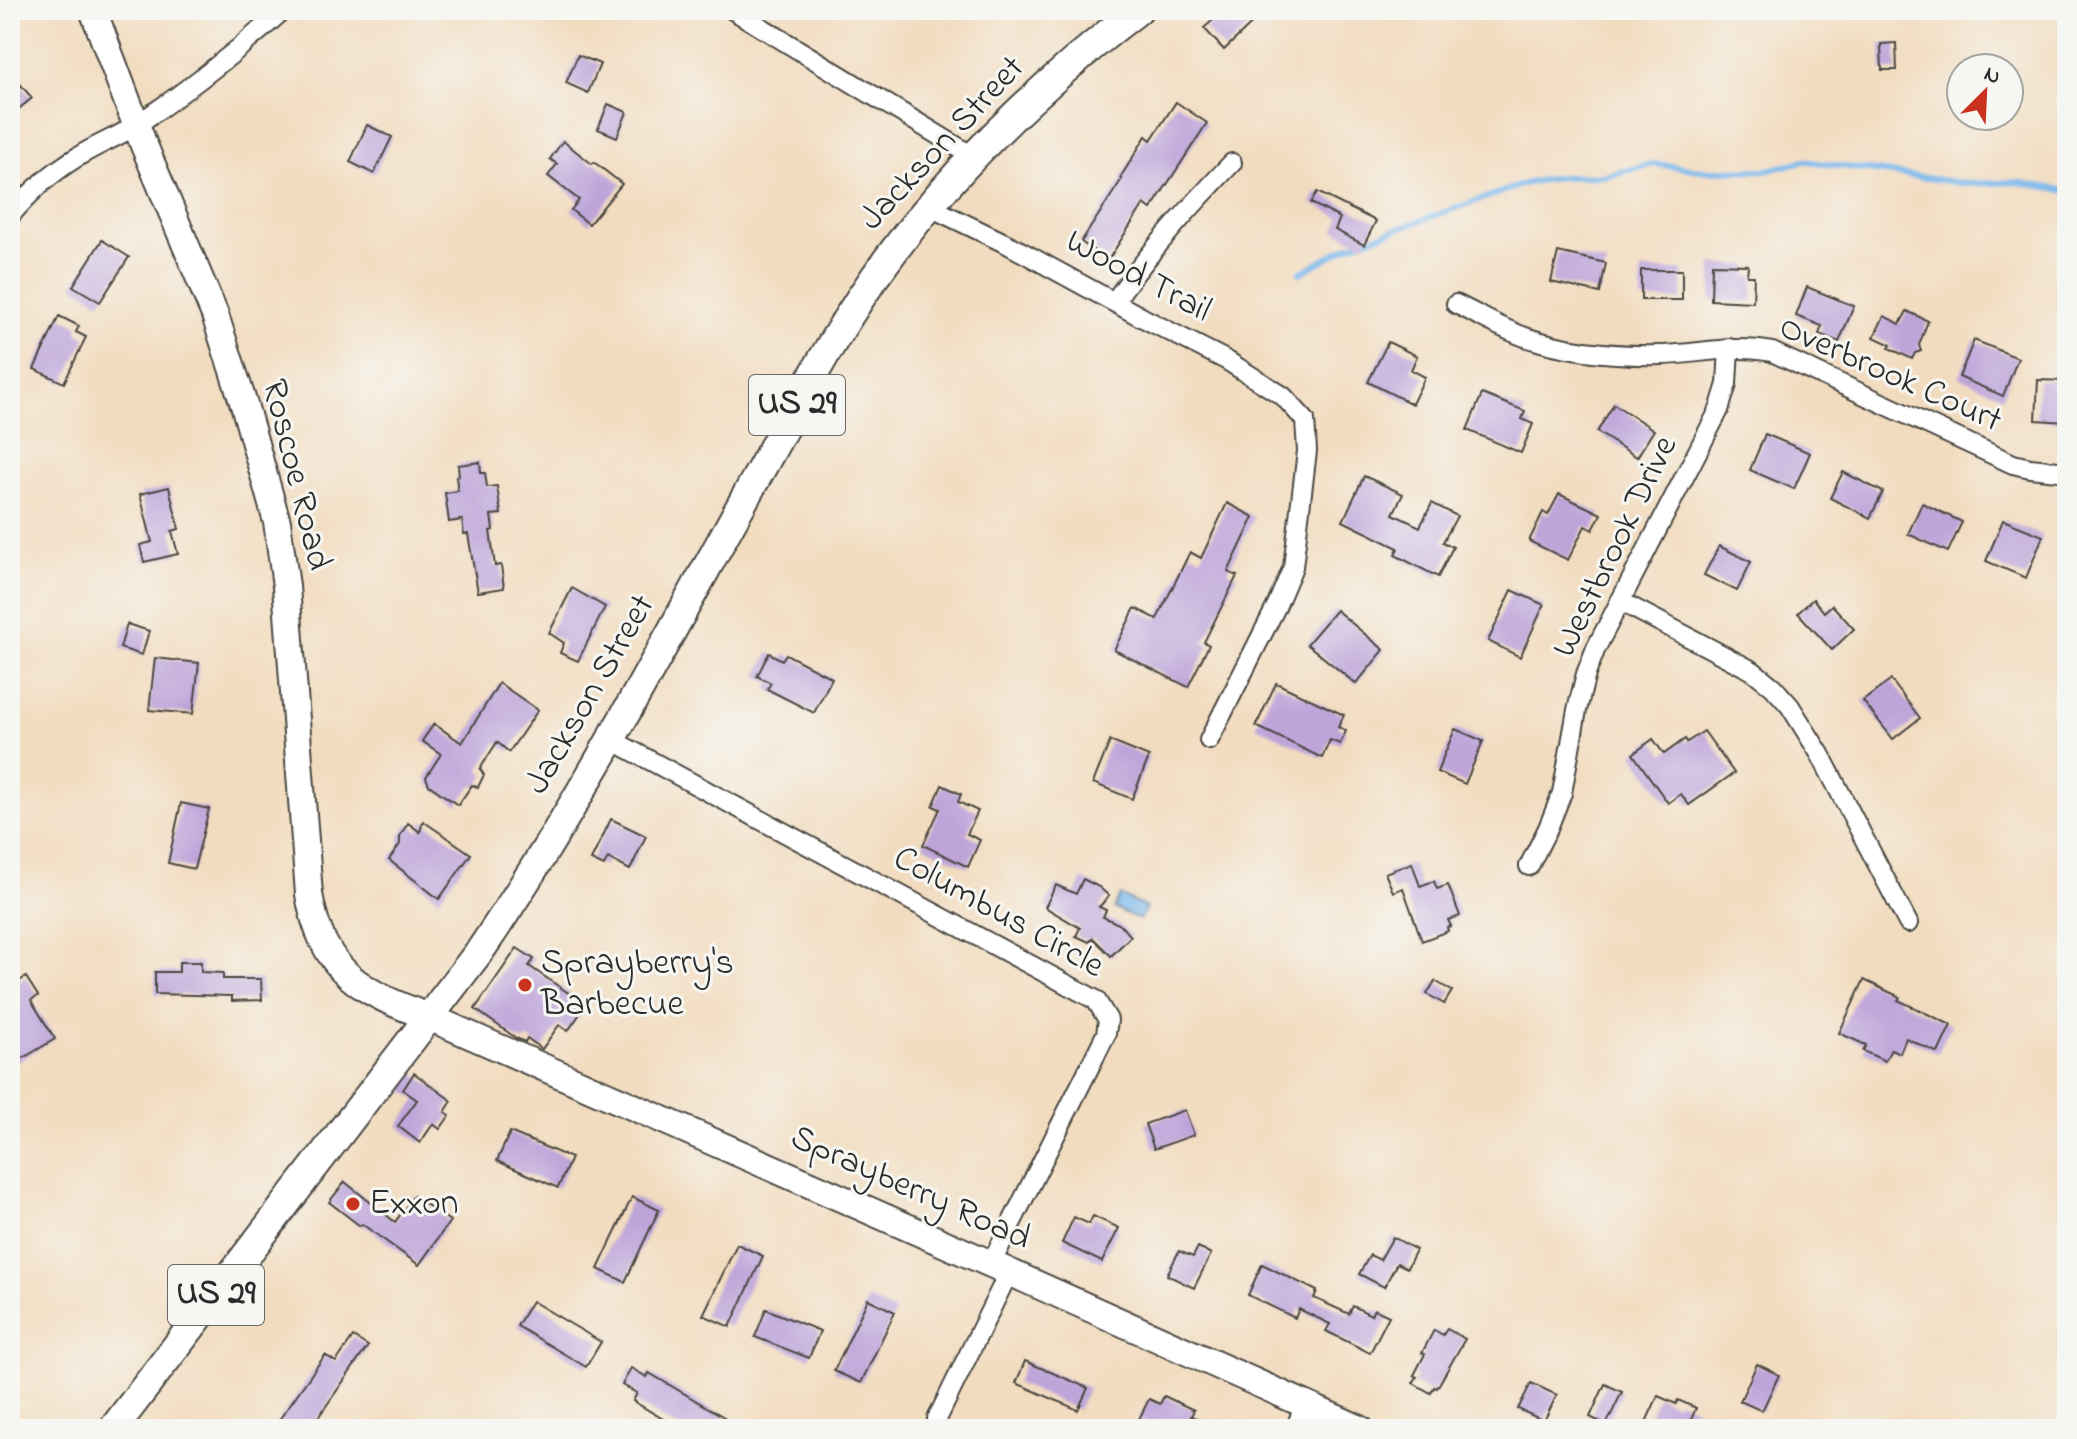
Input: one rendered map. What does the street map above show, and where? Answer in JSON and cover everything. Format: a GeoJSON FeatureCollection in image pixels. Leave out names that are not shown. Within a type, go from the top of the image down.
{"type":"FeatureCollection","features":[{"type":"Feature","properties":{"kind":"main road","name":"Roscoe Road"},"geometry":{"type":"LineString","coordinates":[[93,10],[136,125],[215,315],[277,522],[286,586],[307,878],[318,930],[336,962],[360,986],[386,1002],[429,1017]]}},
{"type":"Feature","properties":{"kind":"main road","name":"Jackson Street"},"geometry":{"type":"LineString","coordinates":[[113,1429],[512,905],[612,740],[840,328],[889,256],[974,157],[1041,90],[1138,10]]}},
{"type":"Feature","properties":{"kind":"main road","name":"Sprayberry Road"},"geometry":{"type":"LineString","coordinates":[[429,1017],[1000,1268],[1300,1417],[1360,1429]]}},
{"type":"Feature","properties":{"kind":"street"},"geometry":{"type":"LineString","coordinates":[[10,216],[28,194],[54,172],[136,125],[252,39],[283,10]]}},
{"type":"Feature","properties":{"kind":"street"},"geometry":{"type":"LineString","coordinates":[[733,10],[974,157]]}},
{"type":"Feature","properties":{"kind":"street"},"geometry":{"type":"LineString","coordinates":[[1114,302],[1138,268],[1232,163]]}},
{"type":"Feature","properties":{"kind":"street","name":"Wood Trail"},"geometry":{"type":"LineString","coordinates":[[930,207],[1011,246],[1226,360],[1283,396],[1305,420],[1307,451],[1293,567],[1209,740]]}},
{"type":"Feature","properties":{"kind":"street","name":"Overbrook Court"},"geometry":{"type":"LineString","coordinates":[[1456,304],[1527,338],[1594,353],[1664,355],[1729,348],[1772,352],[2013,464],[2067,472]]}},
{"type":"Feature","properties":{"kind":"street","name":"Westbrook Drive"},"geometry":{"type":"LineString","coordinates":[[1529,866],[1562,793],[1577,710],[1596,648],[1719,410],[1727,384],[1729,348]]}},
{"type":"Feature","properties":{"kind":"street"},"geometry":{"type":"LineString","coordinates":[[1620,601],[1753,671],[1790,706],[1820,754],[1908,923]]}},
{"type":"Feature","properties":{"kind":"street","name":"Columbus Circle"},"geometry":{"type":"LineString","coordinates":[[612,740],[1096,1000],[1108,1020],[1106,1034],[1000,1268],[937,1419],[939,1429]]}},
{"type":"Feature","properties":{"kind":"water"},"geometry":{"type":"Polygon","coordinates":[[[1120,895],[1146,908],[1140,920],[1114,908],[1120,895]]]}},
{"type":"Feature","properties":{"kind":"building"},"geometry":{"type":"Polygon","coordinates":[[[1224,10],[1266,10],[1224,50],[1204,28],[1224,10]]]}},
{"type":"Feature","properties":{"kind":"building"},"geometry":{"type":"Polygon","coordinates":[[[1896,43],[1897,70],[1882,70],[1881,44],[1896,43]]]}},
{"type":"Feature","properties":{"kind":"building"},"geometry":{"type":"Polygon","coordinates":[[[578,55],[600,64],[588,93],[566,83],[578,55]]]}},
{"type":"Feature","properties":{"kind":"building"},"geometry":{"type":"Polygon","coordinates":[[[10,72],[32,98],[10,116],[10,72]]]}},
{"type":"Feature","properties":{"kind":"building"},"geometry":{"type":"Polygon","coordinates":[[[1176,102],[1207,123],[1151,209],[1144,204],[1108,260],[1081,242],[1146,136],[1151,140],[1176,102]]]}},
{"type":"Feature","properties":{"kind":"building"},"geometry":{"type":"Polygon","coordinates":[[[608,104],[627,112],[617,137],[598,129],[608,104]]]}},
{"type":"Feature","properties":{"kind":"building"},"geometry":{"type":"Polygon","coordinates":[[[367,125],[392,137],[374,174],[350,162],[367,125]]]}},
{"type":"Feature","properties":{"kind":"building"},"geometry":{"type":"Polygon","coordinates":[[[563,141],[622,184],[589,224],[571,210],[579,200],[548,176],[557,164],[550,159],[563,141]]]}},
{"type":"Feature","properties":{"kind":"building"},"geometry":{"type":"Polygon","coordinates":[[[1317,192],[1376,221],[1364,245],[1335,230],[1340,218],[1311,203],[1317,192]]]}},
{"type":"Feature","properties":{"kind":"building"},"geometry":{"type":"Polygon","coordinates":[[[102,240],[129,257],[100,302],[73,286],[102,240]]]}},
{"type":"Feature","properties":{"kind":"building"},"geometry":{"type":"Polygon","coordinates":[[[1558,252],[1606,263],[1600,293],[1551,282],[1558,252]]]}},
{"type":"Feature","properties":{"kind":"building"},"geometry":{"type":"Polygon","coordinates":[[[1712,264],[1748,265],[1747,276],[1754,276],[1753,302],[1711,300],[1712,264]]]}},
{"type":"Feature","properties":{"kind":"building"},"geometry":{"type":"Polygon","coordinates":[[[1641,270],[1682,270],[1682,300],[1641,300],[1641,270]]]}},
{"type":"Feature","properties":{"kind":"building"},"geometry":{"type":"Polygon","coordinates":[[[1807,287],[1854,306],[1839,342],[1819,334],[1822,326],[1796,316],[1807,287]]]}},
{"type":"Feature","properties":{"kind":"building"},"geometry":{"type":"Polygon","coordinates":[[[1907,311],[1928,321],[1919,345],[1921,351],[1915,353],[1912,359],[1874,337],[1884,316],[1900,324],[1907,311]]]}},
{"type":"Feature","properties":{"kind":"building"},"geometry":{"type":"Polygon","coordinates":[[[59,316],[79,326],[76,332],[86,337],[64,383],[34,369],[59,316]]]}},
{"type":"Feature","properties":{"kind":"building"},"geometry":{"type":"Polygon","coordinates":[[[1974,340],[2018,358],[2003,396],[1959,377],[1974,340]]]}},
{"type":"Feature","properties":{"kind":"building"},"geometry":{"type":"Polygon","coordinates":[[[1388,342],[1417,356],[1411,370],[1425,377],[1412,404],[1368,382],[1388,342]]]}},
{"type":"Feature","properties":{"kind":"building"},"geometry":{"type":"Polygon","coordinates":[[[2038,380],[2067,381],[2067,422],[2036,420],[2038,380]]]}},
{"type":"Feature","properties":{"kind":"building"},"geometry":{"type":"Polygon","coordinates":[[[1482,394],[1525,411],[1522,419],[1533,424],[1521,453],[1467,430],[1482,394]]]}},
{"type":"Feature","properties":{"kind":"building"},"geometry":{"type":"Polygon","coordinates":[[[1614,404],[1654,430],[1637,457],[1597,432],[1614,404]]]}},
{"type":"Feature","properties":{"kind":"building"},"geometry":{"type":"Polygon","coordinates":[[[1765,434],[1810,453],[1794,489],[1750,470],[1765,434]]]}},
{"type":"Feature","properties":{"kind":"building"},"geometry":{"type":"Polygon","coordinates":[[[480,462],[487,487],[497,486],[501,514],[491,515],[493,530],[490,531],[495,566],[501,565],[504,588],[478,592],[468,534],[464,534],[462,520],[449,522],[445,493],[458,491],[458,465],[480,462]]]}},
{"type":"Feature","properties":{"kind":"building"},"geometry":{"type":"Polygon","coordinates":[[[1843,472],[1883,492],[1870,518],[1830,498],[1843,472]]]}},
{"type":"Feature","properties":{"kind":"building"},"geometry":{"type":"Polygon","coordinates":[[[1364,476],[1403,494],[1393,514],[1420,527],[1432,503],[1457,516],[1443,542],[1453,547],[1438,577],[1395,555],[1398,548],[1343,521],[1364,476]]]}},
{"type":"Feature","properties":{"kind":"building"},"geometry":{"type":"Polygon","coordinates":[[[169,487],[179,529],[172,531],[178,554],[144,562],[140,545],[152,542],[140,494],[169,487]]]}},
{"type":"Feature","properties":{"kind":"building"},"geometry":{"type":"Polygon","coordinates":[[[1559,494],[1601,514],[1593,530],[1585,526],[1568,560],[1529,541],[1543,512],[1548,515],[1559,494]]]}},
{"type":"Feature","properties":{"kind":"building"},"geometry":{"type":"Polygon","coordinates":[[[1227,503],[1254,517],[1228,572],[1237,576],[1204,642],[1209,645],[1188,687],[1114,650],[1135,608],[1157,619],[1190,552],[1201,558],[1227,503]]]}},
{"type":"Feature","properties":{"kind":"building"},"geometry":{"type":"Polygon","coordinates":[[[1922,503],[1962,522],[1948,552],[1908,534],[1922,503]]]}},
{"type":"Feature","properties":{"kind":"building"},"geometry":{"type":"Polygon","coordinates":[[[2003,520],[2043,536],[2026,578],[1986,561],[2003,520]]]}},
{"type":"Feature","properties":{"kind":"building"},"geometry":{"type":"Polygon","coordinates":[[[1719,546],[1751,562],[1737,591],[1704,575],[1719,546]]]}},
{"type":"Feature","properties":{"kind":"building"},"geometry":{"type":"Polygon","coordinates":[[[572,588],[605,607],[578,661],[560,653],[564,643],[549,633],[572,588]]]}},
{"type":"Feature","properties":{"kind":"building"},"geometry":{"type":"Polygon","coordinates":[[[1512,590],[1544,605],[1520,657],[1488,641],[1512,590]]]}},
{"type":"Feature","properties":{"kind":"building"},"geometry":{"type":"Polygon","coordinates":[[[1813,599],[1824,612],[1832,605],[1854,629],[1832,650],[1798,613],[1813,599]]]}},
{"type":"Feature","properties":{"kind":"building"},"geometry":{"type":"Polygon","coordinates":[[[1336,610],[1384,650],[1356,684],[1307,644],[1336,610]]]}},
{"type":"Feature","properties":{"kind":"building"},"geometry":{"type":"Polygon","coordinates":[[[127,624],[149,631],[142,655],[120,648],[127,624]]]}},
{"type":"Feature","properties":{"kind":"building"},"geometry":{"type":"Polygon","coordinates":[[[769,653],[782,660],[786,654],[832,678],[814,713],[767,689],[771,683],[757,676],[769,653]]]}},
{"type":"Feature","properties":{"kind":"building"},"geometry":{"type":"Polygon","coordinates":[[[155,658],[199,663],[193,714],[149,710],[155,658]]]}},
{"type":"Feature","properties":{"kind":"building"},"geometry":{"type":"Polygon","coordinates":[[[1891,680],[1920,718],[1893,739],[1863,701],[1891,680]]]}},
{"type":"Feature","properties":{"kind":"building"},"geometry":{"type":"Polygon","coordinates":[[[499,683],[538,710],[509,752],[497,742],[480,769],[484,775],[478,787],[472,785],[458,805],[429,785],[426,777],[441,754],[422,741],[434,724],[462,743],[499,683]]]}},
{"type":"Feature","properties":{"kind":"building"},"geometry":{"type":"Polygon","coordinates":[[[1276,683],[1344,715],[1338,727],[1346,731],[1340,744],[1330,740],[1322,758],[1256,726],[1276,683]]]}},
{"type":"Feature","properties":{"kind":"building"},"geometry":{"type":"Polygon","coordinates":[[[1455,729],[1483,741],[1465,784],[1437,772],[1455,729]]]}},
{"type":"Feature","properties":{"kind":"building"},"geometry":{"type":"Polygon","coordinates":[[[1704,731],[1734,773],[1689,805],[1681,794],[1668,803],[1633,754],[1653,739],[1664,754],[1685,739],[1687,742],[1704,731]]]}},
{"type":"Feature","properties":{"kind":"building"},"geometry":{"type":"Polygon","coordinates":[[[1110,741],[1149,757],[1132,799],[1093,783],[1110,741]]]}},
{"type":"Feature","properties":{"kind":"building"},"geometry":{"type":"Polygon","coordinates":[[[942,785],[961,794],[958,802],[978,811],[967,834],[980,840],[968,867],[923,845],[940,809],[933,806],[942,785]]]}},
{"type":"Feature","properties":{"kind":"building"},"geometry":{"type":"Polygon","coordinates":[[[181,803],[209,809],[194,869],[168,863],[181,803]]]}},
{"type":"Feature","properties":{"kind":"building"},"geometry":{"type":"Polygon","coordinates":[[[611,819],[646,836],[630,870],[608,858],[604,866],[591,860],[611,819]]]}},
{"type":"Feature","properties":{"kind":"building"},"geometry":{"type":"Polygon","coordinates":[[[423,821],[471,854],[439,899],[389,860],[400,844],[400,836],[408,823],[420,832],[423,821]]]}},
{"type":"Feature","properties":{"kind":"building"},"geometry":{"type":"Polygon","coordinates":[[[1412,863],[1420,886],[1434,881],[1437,889],[1448,885],[1460,916],[1448,920],[1451,926],[1447,927],[1448,931],[1422,941],[1403,888],[1393,892],[1385,873],[1412,863]]]}},
{"type":"Feature","properties":{"kind":"building"},"geometry":{"type":"Polygon","coordinates":[[[1083,879],[1109,896],[1099,907],[1106,910],[1103,917],[1119,924],[1131,936],[1111,956],[1093,938],[1089,942],[1076,936],[1080,928],[1045,907],[1056,885],[1076,894],[1083,879]]]}},
{"type":"Feature","properties":{"kind":"building","name":"Sprayberry's Barbecue"},"geometry":{"type":"Polygon","coordinates":[[[517,948],[534,959],[529,966],[586,1005],[568,1031],[559,1025],[542,1049],[527,1038],[525,1042],[516,1038],[475,1009],[517,948]]]}},
{"type":"Feature","properties":{"kind":"building"},"geometry":{"type":"Polygon","coordinates":[[[179,962],[201,962],[201,972],[223,973],[223,979],[261,979],[262,1000],[232,1001],[232,996],[155,994],[155,972],[179,972],[179,962]]]}},
{"type":"Feature","properties":{"kind":"building"},"geometry":{"type":"Polygon","coordinates":[[[26,977],[38,996],[31,1000],[55,1039],[10,1066],[10,1016],[18,1011],[10,998],[10,987],[26,977]]]}},
{"type":"Feature","properties":{"kind":"building"},"geometry":{"type":"Polygon","coordinates":[[[1864,980],[1951,1025],[1938,1053],[1906,1038],[1900,1053],[1891,1049],[1885,1061],[1863,1051],[1866,1045],[1839,1033],[1864,980]]]}},
{"type":"Feature","properties":{"kind":"building"},"geometry":{"type":"Polygon","coordinates":[[[1435,981],[1452,991],[1444,1004],[1427,994],[1435,981]]]}},
{"type":"Feature","properties":{"kind":"building"},"geometry":{"type":"Polygon","coordinates":[[[414,1073],[452,1101],[445,1112],[450,1115],[440,1129],[433,1124],[420,1143],[398,1126],[417,1100],[403,1090],[414,1073]]]}},
{"type":"Feature","properties":{"kind":"building"},"geometry":{"type":"Polygon","coordinates":[[[1185,1110],[1194,1135],[1154,1149],[1145,1124],[1185,1110]]]}},
{"type":"Feature","properties":{"kind":"building"},"geometry":{"type":"Polygon","coordinates":[[[510,1132],[571,1158],[558,1188],[497,1161],[510,1132]]]}},
{"type":"Feature","properties":{"kind":"building"},"geometry":{"type":"Polygon","coordinates":[[[345,1182],[395,1222],[414,1196],[450,1221],[419,1265],[329,1202],[345,1182]]]}},
{"type":"Feature","properties":{"kind":"building"},"geometry":{"type":"Polygon","coordinates":[[[632,1197],[659,1210],[625,1282],[598,1269],[632,1197]]]}},
{"type":"Feature","properties":{"kind":"building"},"geometry":{"type":"Polygon","coordinates":[[[1093,1216],[1119,1228],[1102,1262],[1062,1243],[1074,1217],[1089,1224],[1093,1216]]]}},
{"type":"Feature","properties":{"kind":"building"},"geometry":{"type":"Polygon","coordinates":[[[1393,1237],[1416,1250],[1407,1268],[1397,1263],[1384,1287],[1359,1274],[1370,1255],[1380,1260],[1393,1237]]]}},
{"type":"Feature","properties":{"kind":"building"},"geometry":{"type":"Polygon","coordinates":[[[737,1244],[763,1256],[730,1327],[703,1315],[737,1244]]]}},
{"type":"Feature","properties":{"kind":"building"},"geometry":{"type":"Polygon","coordinates":[[[1198,1247],[1211,1254],[1194,1288],[1167,1275],[1179,1251],[1193,1257],[1198,1247]]]}},
{"type":"Feature","properties":{"kind":"building"},"geometry":{"type":"Polygon","coordinates":[[[1262,1264],[1317,1291],[1314,1298],[1349,1314],[1353,1306],[1371,1315],[1374,1309],[1389,1316],[1370,1353],[1326,1331],[1330,1324],[1299,1309],[1295,1318],[1248,1295],[1262,1264]]]}},
{"type":"Feature","properties":{"kind":"building"},"geometry":{"type":"Polygon","coordinates":[[[868,1299],[895,1312],[861,1383],[834,1371],[868,1299]]]}},
{"type":"Feature","properties":{"kind":"building"},"geometry":{"type":"Polygon","coordinates":[[[532,1301],[601,1342],[586,1367],[517,1326],[532,1301]]]}},
{"type":"Feature","properties":{"kind":"building"},"geometry":{"type":"Polygon","coordinates":[[[766,1309],[820,1331],[809,1358],[755,1337],[766,1309]]]}},
{"type":"Feature","properties":{"kind":"building"},"geometry":{"type":"Polygon","coordinates":[[[1447,1329],[1465,1339],[1437,1388],[1434,1387],[1431,1393],[1413,1383],[1417,1377],[1414,1375],[1434,1330],[1443,1335],[1447,1329]]]}},
{"type":"Feature","properties":{"kind":"building"},"geometry":{"type":"Polygon","coordinates":[[[353,1337],[368,1346],[310,1429],[293,1429],[279,1420],[325,1355],[336,1362],[353,1337]]]}},
{"type":"Feature","properties":{"kind":"building"},"geometry":{"type":"Polygon","coordinates":[[[1025,1361],[1088,1388],[1078,1410],[1016,1383],[1025,1361]]]}},
{"type":"Feature","properties":{"kind":"building"},"geometry":{"type":"Polygon","coordinates":[[[1757,1364],[1779,1375],[1762,1411],[1740,1401],[1757,1364]]]}},
{"type":"Feature","properties":{"kind":"building"},"geometry":{"type":"Polygon","coordinates":[[[631,1368],[647,1377],[649,1373],[724,1417],[717,1429],[680,1429],[633,1401],[637,1393],[622,1385],[631,1368]]]}},
{"type":"Feature","properties":{"kind":"building"},"geometry":{"type":"Polygon","coordinates":[[[1531,1383],[1557,1395],[1544,1421],[1518,1409],[1531,1383]]]}},
{"type":"Feature","properties":{"kind":"building"},"geometry":{"type":"Polygon","coordinates":[[[1605,1384],[1622,1392],[1606,1425],[1590,1417],[1605,1384]]]}},
{"type":"Feature","properties":{"kind":"building"},"geometry":{"type":"Polygon","coordinates":[[[1164,1396],[1194,1410],[1191,1416],[1222,1429],[1160,1429],[1139,1419],[1149,1399],[1160,1404],[1164,1396]]]}},
{"type":"Feature","properties":{"kind":"building"},"geometry":{"type":"Polygon","coordinates":[[[1658,1396],[1696,1408],[1687,1429],[1656,1429],[1645,1424],[1658,1396]]]}},
{"type":"Feature","properties":{"kind":"waterway"},"geometry":{"type":"LineString","coordinates":[[1300,273],[1349,246],[1527,183],[1559,177],[1603,176],[1654,164],[1709,171],[1768,170],[1804,161],[1970,184],[2017,182],[2067,191]]}},
{"type":"Feature","properties":{"kind":"place","name":"Sprayberry's Barbecue"},"geometry":{"type":"Point","coordinates":[525,985]}},
{"type":"Feature","properties":{"kind":"place","name":"Exxon"},"geometry":{"type":"Point","coordinates":[353,1204]}}]}
